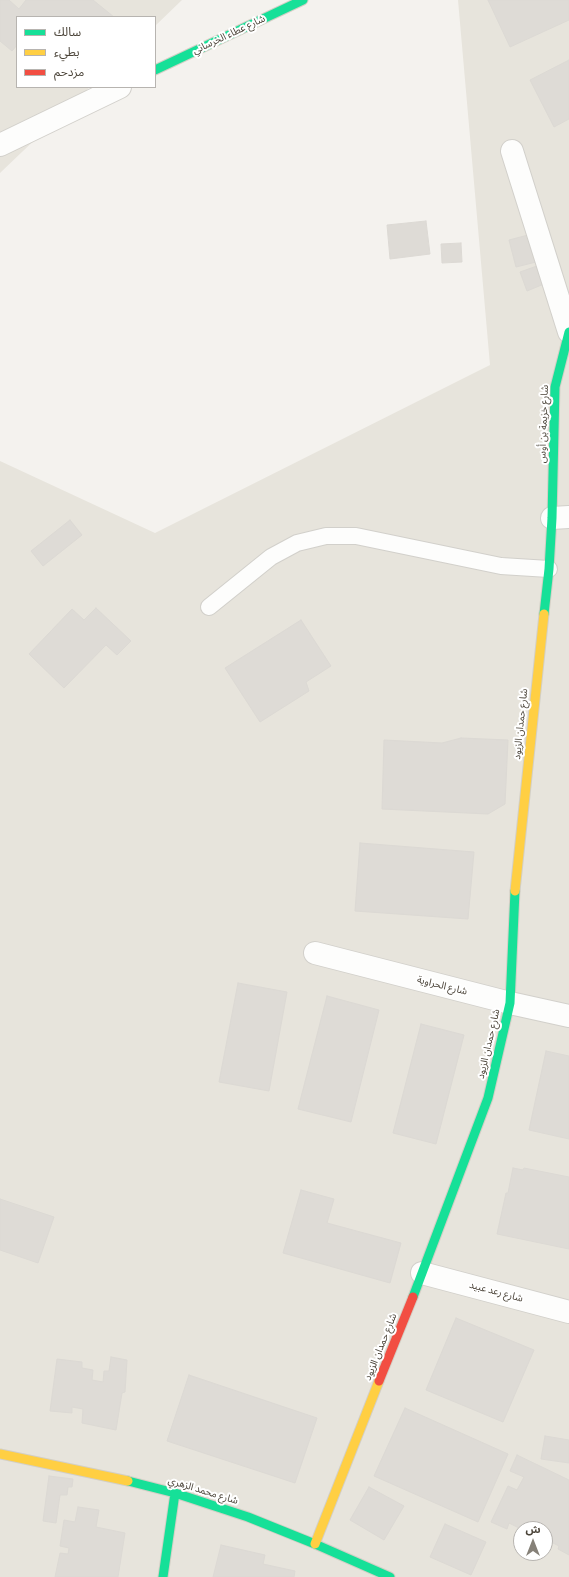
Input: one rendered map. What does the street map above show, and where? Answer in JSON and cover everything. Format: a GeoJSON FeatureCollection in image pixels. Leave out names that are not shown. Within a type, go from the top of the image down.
{"type":"FeatureCollection","features":[{"type":"Feature","properties":{"kind":"street","name":"شارع عطاء الخرساني"},"geometry":{"type":"LineString","coordinates":[[156,70],[303,0]]}},
{"type":"Feature","properties":{"kind":"street"},"geometry":{"type":"LineString","coordinates":[[0,145],[118,88]]}},
{"type":"Feature","properties":{"kind":"street"},"geometry":{"type":"LineString","coordinates":[[512,151],[569,332]]}},
{"type":"Feature","properties":{"kind":"street","name":"شارع خزيمة بن أوس"},"geometry":{"type":"LineString","coordinates":[[560,518],[555,387],[569,332]]}},
{"type":"Feature","properties":{"kind":"street","name":"شارع حمدان الزيود"},"geometry":{"type":"LineString","coordinates":[[315,1544],[472,1142],[488,1098],[502,1041],[510,1003],[512,908],[549,569],[560,518]]}},
{"type":"Feature","properties":{"kind":"street","name":"شارع الحراوية"},"geometry":{"type":"LineString","coordinates":[[315,953],[510,1003],[569,1016]]}},
{"type":"Feature","properties":{"kind":"street","name":"شارع رعد عبيد"},"geometry":{"type":"LineString","coordinates":[[422,1273],[569,1312]]}},
{"type":"Feature","properties":{"kind":"street","name":"شارع محمد الزهري"},"geometry":{"type":"LineString","coordinates":[[0,1454],[105,1476],[175,1493],[248,1517],[315,1544],[390,1577]]}},
{"type":"Feature","properties":{"kind":"street"},"geometry":{"type":"LineString","coordinates":[[163,1577],[175,1493]]}},
{"type":"Feature","properties":{"kind":"lane"},"geometry":{"type":"LineString","coordinates":[[209,607],[271,557],[297,543],[326,536],[356,536],[501,566],[549,569]]}},
{"type":"Feature","properties":{"kind":"shaded area"},"geometry":{"type":"Polygon","coordinates":[[[0,0],[182,0],[156,25],[156,16],[16,16],[16,88],[89,88],[0,173],[0,0]]]}},
{"type":"Feature","properties":{"kind":"shaded area"},"geometry":{"type":"Polygon","coordinates":[[[458,0],[569,0],[569,1577],[0,1577],[0,461],[155,533],[490,365],[458,0]]]}},
{"type":"Feature","properties":{"kind":"building"},"geometry":{"type":"Polygon","coordinates":[[[0,0],[9,0],[19,9],[26,0],[93,0],[113,16],[16,16],[16,46],[12,51],[0,41],[0,0]]]}},
{"type":"Feature","properties":{"kind":"building"},"geometry":{"type":"Polygon","coordinates":[[[488,0],[569,0],[569,20],[510,47],[488,0]]]}},
{"type":"Feature","properties":{"kind":"building"},"geometry":{"type":"Polygon","coordinates":[[[569,60],[569,119],[554,127],[530,80],[569,60]]]}},
{"type":"Feature","properties":{"kind":"building"},"geometry":{"type":"Polygon","coordinates":[[[426,221],[430,254],[390,259],[387,225],[426,221]]]}},
{"type":"Feature","properties":{"kind":"building"},"geometry":{"type":"Polygon","coordinates":[[[528,235],[536,262],[516,267],[509,240],[528,235]]]}},
{"type":"Feature","properties":{"kind":"building"},"geometry":{"type":"Polygon","coordinates":[[[461,243],[462,262],[442,263],[441,244],[461,243]]]}},
{"type":"Feature","properties":{"kind":"building"},"geometry":{"type":"Polygon","coordinates":[[[537,266],[544,284],[527,291],[520,272],[537,266]]]}},
{"type":"Feature","properties":{"kind":"building"},"geometry":{"type":"Polygon","coordinates":[[[70,520],[82,535],[43,566],[31,551],[70,520]]]}},
{"type":"Feature","properties":{"kind":"building"},"geometry":{"type":"Polygon","coordinates":[[[96,608],[131,641],[117,655],[106,645],[64,688],[29,654],[72,609],[84,620],[96,608]]]}},
{"type":"Feature","properties":{"kind":"building"},"geometry":{"type":"Polygon","coordinates":[[[301,620],[331,666],[306,682],[309,691],[260,722],[225,668],[301,620]]]}},
{"type":"Feature","properties":{"kind":"building"},"geometry":{"type":"Polygon","coordinates":[[[461,738],[508,740],[505,804],[488,814],[382,809],[384,740],[442,743],[461,738]]]}},
{"type":"Feature","properties":{"kind":"building"},"geometry":{"type":"Polygon","coordinates":[[[360,843],[474,852],[468,919],[355,911],[360,843]]]}},
{"type":"Feature","properties":{"kind":"building"},"geometry":{"type":"Polygon","coordinates":[[[238,983],[287,992],[269,1091],[219,1082],[238,983]]]}},
{"type":"Feature","properties":{"kind":"building"},"geometry":{"type":"Polygon","coordinates":[[[327,996],[379,1010],[351,1122],[298,1109],[327,996]]]}},
{"type":"Feature","properties":{"kind":"building"},"geometry":{"type":"Polygon","coordinates":[[[421,1024],[464,1035],[436,1144],[393,1133],[421,1024]]]}},
{"type":"Feature","properties":{"kind":"building"},"geometry":{"type":"Polygon","coordinates":[[[546,1051],[569,1056],[569,1139],[529,1130],[546,1051]]]}},
{"type":"Feature","properties":{"kind":"building"},"geometry":{"type":"Polygon","coordinates":[[[513,1168],[523,1170],[524,1168],[569,1177],[569,1249],[497,1234],[513,1168]]]}},
{"type":"Feature","properties":{"kind":"building"},"geometry":{"type":"Polygon","coordinates":[[[301,1190],[334,1199],[327,1223],[401,1243],[390,1283],[283,1253],[301,1190]]]}},
{"type":"Feature","properties":{"kind":"building"},"geometry":{"type":"Polygon","coordinates":[[[0,1199],[54,1217],[38,1263],[0,1250],[0,1199]]]}},
{"type":"Feature","properties":{"kind":"building"},"geometry":{"type":"Polygon","coordinates":[[[456,1318],[534,1350],[503,1422],[426,1390],[456,1318]]]}},
{"type":"Feature","properties":{"kind":"building"},"geometry":{"type":"Polygon","coordinates":[[[111,1357],[127,1360],[125,1392],[122,1393],[116,1430],[82,1423],[83,1409],[72,1407],[72,1413],[50,1411],[57,1359],[82,1362],[82,1368],[93,1370],[92,1380],[103,1382],[104,1371],[109,1371],[111,1357]]]}},
{"type":"Feature","properties":{"kind":"building"},"geometry":{"type":"Polygon","coordinates":[[[189,1375],[317,1418],[295,1483],[167,1441],[189,1375]]]}},
{"type":"Feature","properties":{"kind":"building"},"geometry":{"type":"Polygon","coordinates":[[[405,1408],[508,1454],[478,1522],[374,1476],[405,1408]]]}},
{"type":"Feature","properties":{"kind":"building"},"geometry":{"type":"Polygon","coordinates":[[[545,1436],[569,1440],[569,1463],[541,1459],[545,1436]]]}},
{"type":"Feature","properties":{"kind":"building"},"geometry":{"type":"Polygon","coordinates":[[[517,1455],[569,1480],[569,1555],[558,1549],[559,1546],[553,1543],[553,1521],[513,1521],[513,1525],[509,1523],[507,1529],[491,1522],[508,1486],[517,1490],[524,1477],[510,1471],[517,1455]]]}},
{"type":"Feature","properties":{"kind":"building"},"geometry":{"type":"Polygon","coordinates":[[[49,1476],[73,1479],[72,1487],[68,1487],[67,1495],[60,1495],[56,1523],[43,1521],[49,1476]]]}},
{"type":"Feature","properties":{"kind":"building"},"geometry":{"type":"Polygon","coordinates":[[[369,1487],[404,1506],[384,1540],[350,1520],[369,1487]]]}},
{"type":"Feature","properties":{"kind":"building"},"geometry":{"type":"Polygon","coordinates":[[[78,1507],[99,1510],[96,1527],[125,1533],[118,1577],[55,1577],[60,1553],[68,1554],[69,1548],[60,1546],[64,1520],[75,1522],[78,1507]]]}},
{"type":"Feature","properties":{"kind":"building"},"geometry":{"type":"Polygon","coordinates":[[[445,1524],[486,1542],[471,1575],[430,1557],[445,1524]]]}},
{"type":"Feature","properties":{"kind":"building"},"geometry":{"type":"Polygon","coordinates":[[[221,1545],[265,1555],[263,1564],[295,1571],[294,1577],[213,1577],[221,1545]]]}},
{"type":"Feature","properties":{"kind":"traffic: fast"},"geometry":{"type":"LineString","coordinates":[[156,70],[303,0]]}},
{"type":"Feature","properties":{"kind":"traffic: fast"},"geometry":{"type":"LineString","coordinates":[[544,614],[549,569],[552,518],[555,387],[569,332]]}},
{"type":"Feature","properties":{"kind":"traffic: fast"},"geometry":{"type":"LineString","coordinates":[[413,1297],[488,1098],[510,1003],[515,891]]}},
{"type":"Feature","properties":{"kind":"traffic: fast"},"geometry":{"type":"LineString","coordinates":[[128,1481],[175,1493],[248,1517],[315,1544],[390,1577]]}},
{"type":"Feature","properties":{"kind":"traffic: fast"},"geometry":{"type":"LineString","coordinates":[[163,1577],[175,1493]]}},
{"type":"Feature","properties":{"kind":"traffic: slow"},"geometry":{"type":"LineString","coordinates":[[515,891],[544,614]]}},
{"type":"Feature","properties":{"kind":"traffic: slow"},"geometry":{"type":"LineString","coordinates":[[315,1544],[379,1381]]}},
{"type":"Feature","properties":{"kind":"traffic: slow"},"geometry":{"type":"LineString","coordinates":[[0,1454],[128,1481]]}},
{"type":"Feature","properties":{"kind":"traffic: jam"},"geometry":{"type":"LineString","coordinates":[[379,1381],[413,1297]]}}]}
